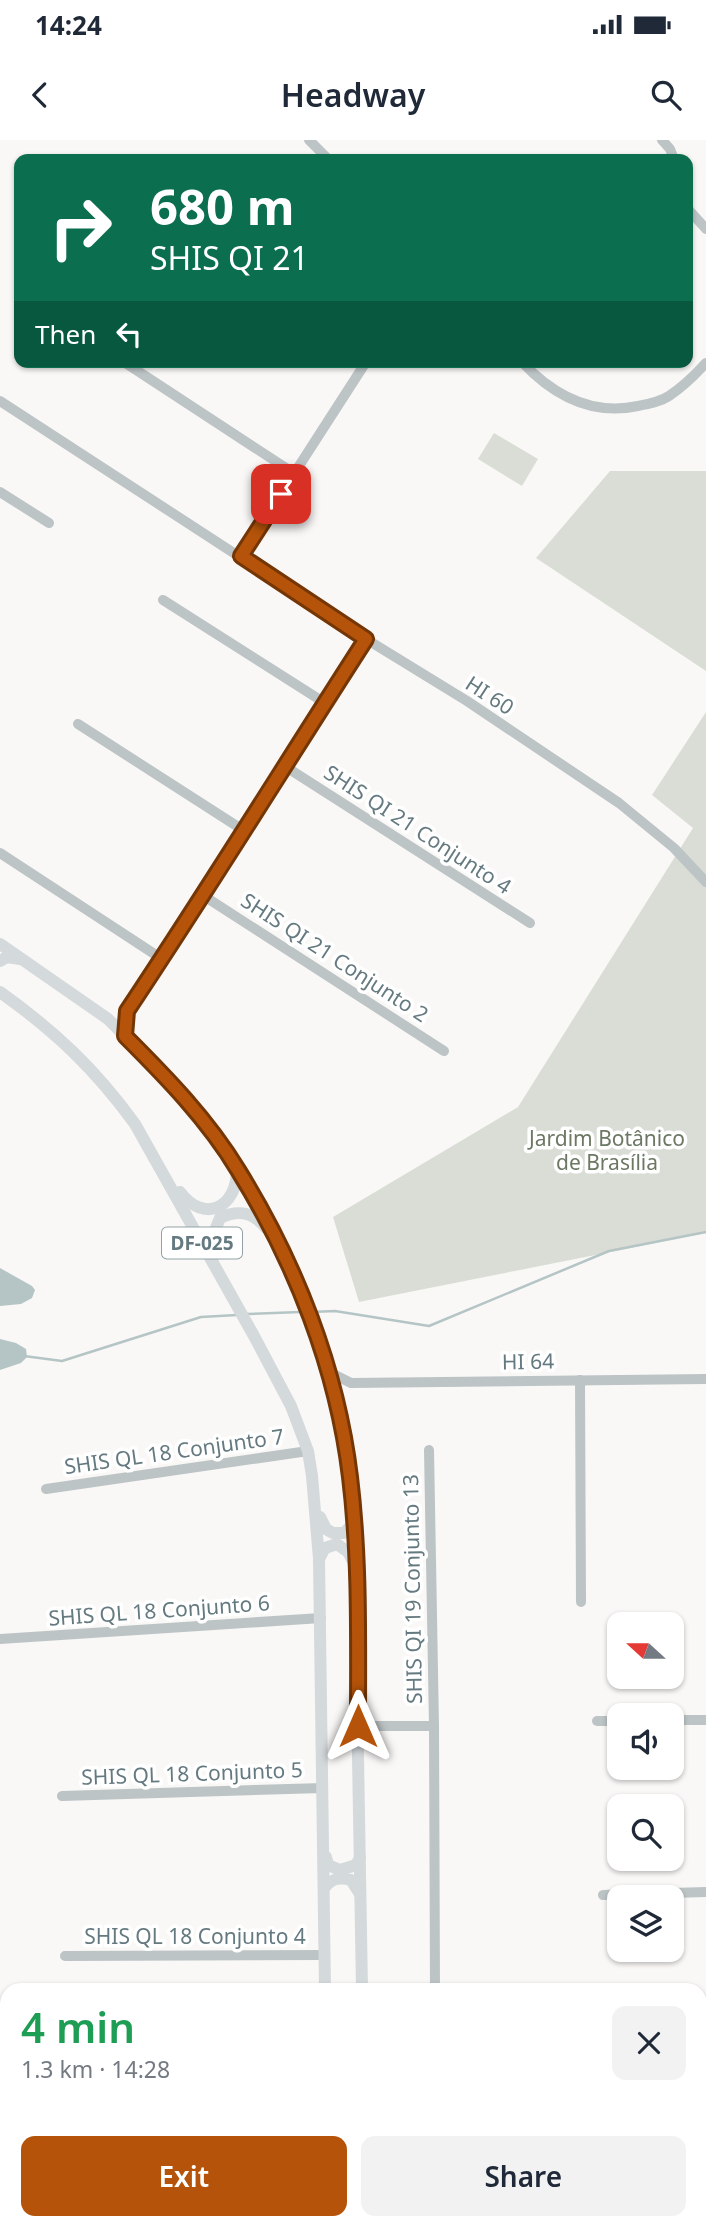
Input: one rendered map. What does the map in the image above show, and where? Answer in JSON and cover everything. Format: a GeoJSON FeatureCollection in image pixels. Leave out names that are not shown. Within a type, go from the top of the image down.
{"type":"FeatureCollection","features":[{"type":"Feature","properties":{"kind":"main road","name":"DF-025"},"geometry":{"type":"LineString","coordinates":[[0,944],[108,1019],[192,1107],[237,1168],[280,1244],[316,1334],[336,1397],[350,1476],[354,1522],[362,1983]]}},
{"type":"Feature","properties":{"kind":"main road"},"geometry":{"type":"LineString","coordinates":[[0,961],[7,957],[23,960]]}},
{"type":"Feature","properties":{"kind":"main road","name":"DF-025"},"geometry":{"type":"LineString","coordinates":[[0,992],[40,1022],[98,1075],[135,1124],[254,1336],[291,1406],[308,1451],[320,1559],[325,1983]]}},
{"type":"Feature","properties":{"kind":"main road"},"geometry":{"type":"LineString","coordinates":[[168,1179],[187,1202],[212,1209],[230,1199],[237,1182],[237,1168]]}},
{"type":"Feature","properties":{"kind":"main road"},"geometry":{"type":"LineString","coordinates":[[214,1266],[211,1240],[220,1218],[230,1213],[249,1213],[259,1220],[280,1244]]}},
{"type":"Feature","properties":{"kind":"main road"},"geometry":{"type":"LineString","coordinates":[[314,1496],[321,1521],[329,1532],[344,1533],[354,1522]]}},
{"type":"Feature","properties":{"kind":"main road"},"geometry":{"type":"LineString","coordinates":[[320,1559],[325,1548],[337,1544],[348,1552],[355,1565]]}},
{"type":"Feature","properties":{"kind":"main road"},"geometry":{"type":"LineString","coordinates":[[324,1854],[328,1865],[341,1870],[356,1865],[360,1858]]}},
{"type":"Feature","properties":{"kind":"main road"},"geometry":{"type":"LineString","coordinates":[[325,1887],[334,1879],[342,1878],[351,1880],[360,1894]]}},
{"type":"Feature","properties":{"kind":"street"},"geometry":{"type":"LineString","coordinates":[[309,140],[323,154]]}},
{"type":"Feature","properties":{"kind":"street"},"geometry":{"type":"LineString","coordinates":[[693,215],[706,229]]}},
{"type":"Feature","properties":{"kind":"street"},"geometry":{"type":"LineString","coordinates":[[528,368],[547,386],[574,402],[594,408],[614,409],[660,401],[706,363]]}},
{"type":"Feature","properties":{"kind":"street"},"geometry":{"type":"LineString","coordinates":[[133,368],[295,474]]}},
{"type":"Feature","properties":{"kind":"street"},"geometry":{"type":"LineString","coordinates":[[241,556],[362,368]]}},
{"type":"Feature","properties":{"kind":"street","name":"HI 60"},"geometry":{"type":"LineString","coordinates":[[0,401],[366,639],[467,701],[619,803],[674,848],[706,882]]}},
{"type":"Feature","properties":{"kind":"street"},"geometry":{"type":"LineString","coordinates":[[0,492],[49,523]]}},
{"type":"Feature","properties":{"kind":"street"},"geometry":{"type":"LineString","coordinates":[[163,600],[325,703]]}},
{"type":"Feature","properties":{"kind":"street"},"geometry":{"type":"LineString","coordinates":[[125,1036],[127,1011],[204,896],[243,830],[366,639]]}},
{"type":"Feature","properties":{"kind":"street"},"geometry":{"type":"LineString","coordinates":[[78,724],[243,830]]}},
{"type":"Feature","properties":{"kind":"street","name":"SHIS QI 21 Conjunto 4"},"geometry":{"type":"LineString","coordinates":[[286,767],[530,923]]}},
{"type":"Feature","properties":{"kind":"street"},"geometry":{"type":"LineString","coordinates":[[0,853],[162,958]]}},
{"type":"Feature","properties":{"kind":"street","name":"SHIS QI 21 Conjunto 2"},"geometry":{"type":"LineString","coordinates":[[204,896],[444,1051]]}},
{"type":"Feature","properties":{"kind":"street"},"geometry":{"type":"LineString","coordinates":[[108,1019],[127,1011]]}},
{"type":"Feature","properties":{"kind":"street","name":"HI 64"},"geometry":{"type":"LineString","coordinates":[[329,1373],[351,1383],[706,1380]]}},
{"type":"Feature","properties":{"kind":"street"},"geometry":{"type":"LineString","coordinates":[[580,1380],[581,1602]]}},
{"type":"Feature","properties":{"kind":"street"},"geometry":{"type":"LineString","coordinates":[[336,1397],[351,1383]]}},
{"type":"Feature","properties":{"kind":"street","name":"SHIS QI 19 Conjunto 13"},"geometry":{"type":"LineString","coordinates":[[429,1450],[435,1983]]}},
{"type":"Feature","properties":{"kind":"street","name":"SHIS QL 18 Conjunto 7"},"geometry":{"type":"LineString","coordinates":[[46,1489],[308,1451]]}},
{"type":"Feature","properties":{"kind":"street","name":"SHIS QL 18 Conjunto 6"},"geometry":{"type":"LineString","coordinates":[[0,1639],[321,1618]]}},
{"type":"Feature","properties":{"kind":"street"},"geometry":{"type":"LineString","coordinates":[[684,1720],[706,1720]]}},
{"type":"Feature","properties":{"kind":"street"},"geometry":{"type":"LineString","coordinates":[[597,1721],[607,1721]]}},
{"type":"Feature","properties":{"kind":"street"},"geometry":{"type":"LineString","coordinates":[[358,1726],[434,1726]]}},
{"type":"Feature","properties":{"kind":"street","name":"SHIS QL 18 Conjunto 5"},"geometry":{"type":"LineString","coordinates":[[62,1797],[323,1788]]}},
{"type":"Feature","properties":{"kind":"street"},"geometry":{"type":"LineString","coordinates":[[603,1895],[706,1892]]}},
{"type":"Feature","properties":{"kind":"street","name":"SHIS QL 18 Conjunto 4"},"geometry":{"type":"LineString","coordinates":[[65,1956],[324,1955]]}},
{"type":"Feature","properties":{"kind":"green space"},"geometry":{"type":"Polygon","coordinates":[[[494,433],[538,459],[522,486],[478,459],[494,433]]]}},
{"type":"Feature","properties":{"kind":"green space"},"geometry":{"type":"Polygon","coordinates":[[[610,471],[706,471],[706,671],[536,558],[610,471]]]}},
{"type":"Feature","properties":{"kind":"green space","name":"Jardim Botânico de Brasília"},"geometry":{"type":"Polygon","coordinates":[[[706,712],[706,1233],[359,1302],[333,1217],[518,1107],[693,828],[652,795],[706,712]]]}},
{"type":"Feature","properties":{"kind":"shaded area"},"geometry":{"type":"Polygon","coordinates":[[[0,1268],[32,1286],[35,1290],[32,1298],[21,1304],[0,1306],[0,1268]]]}},
{"type":"Feature","properties":{"kind":"shaded area"},"geometry":{"type":"Polygon","coordinates":[[[0,1339],[26,1349],[27,1357],[21,1363],[0,1370],[0,1339]]]}},
{"type":"Feature","properties":{"kind":"waterway"},"geometry":{"type":"LineString","coordinates":[[311,1312],[335,1311],[429,1326],[609,1251],[706,1232]]}},
{"type":"Feature","properties":{"kind":"waterway"},"geometry":{"type":"LineString","coordinates":[[248,1314],[300,1312]]}},
{"type":"Feature","properties":{"kind":"waterway"},"geometry":{"type":"LineString","coordinates":[[24,1356],[62,1361],[201,1317],[237,1315]]}},
{"type":"Feature","properties":{"kind":"route"},"geometry":{"type":"LineString","coordinates":[[281,494],[241,556],[366,639],[243,830],[204,896],[127,1011],[125,1036],[192,1107],[237,1168],[280,1244],[316,1334],[336,1397],[350,1476],[354,1522],[358,1726]]}}]}
